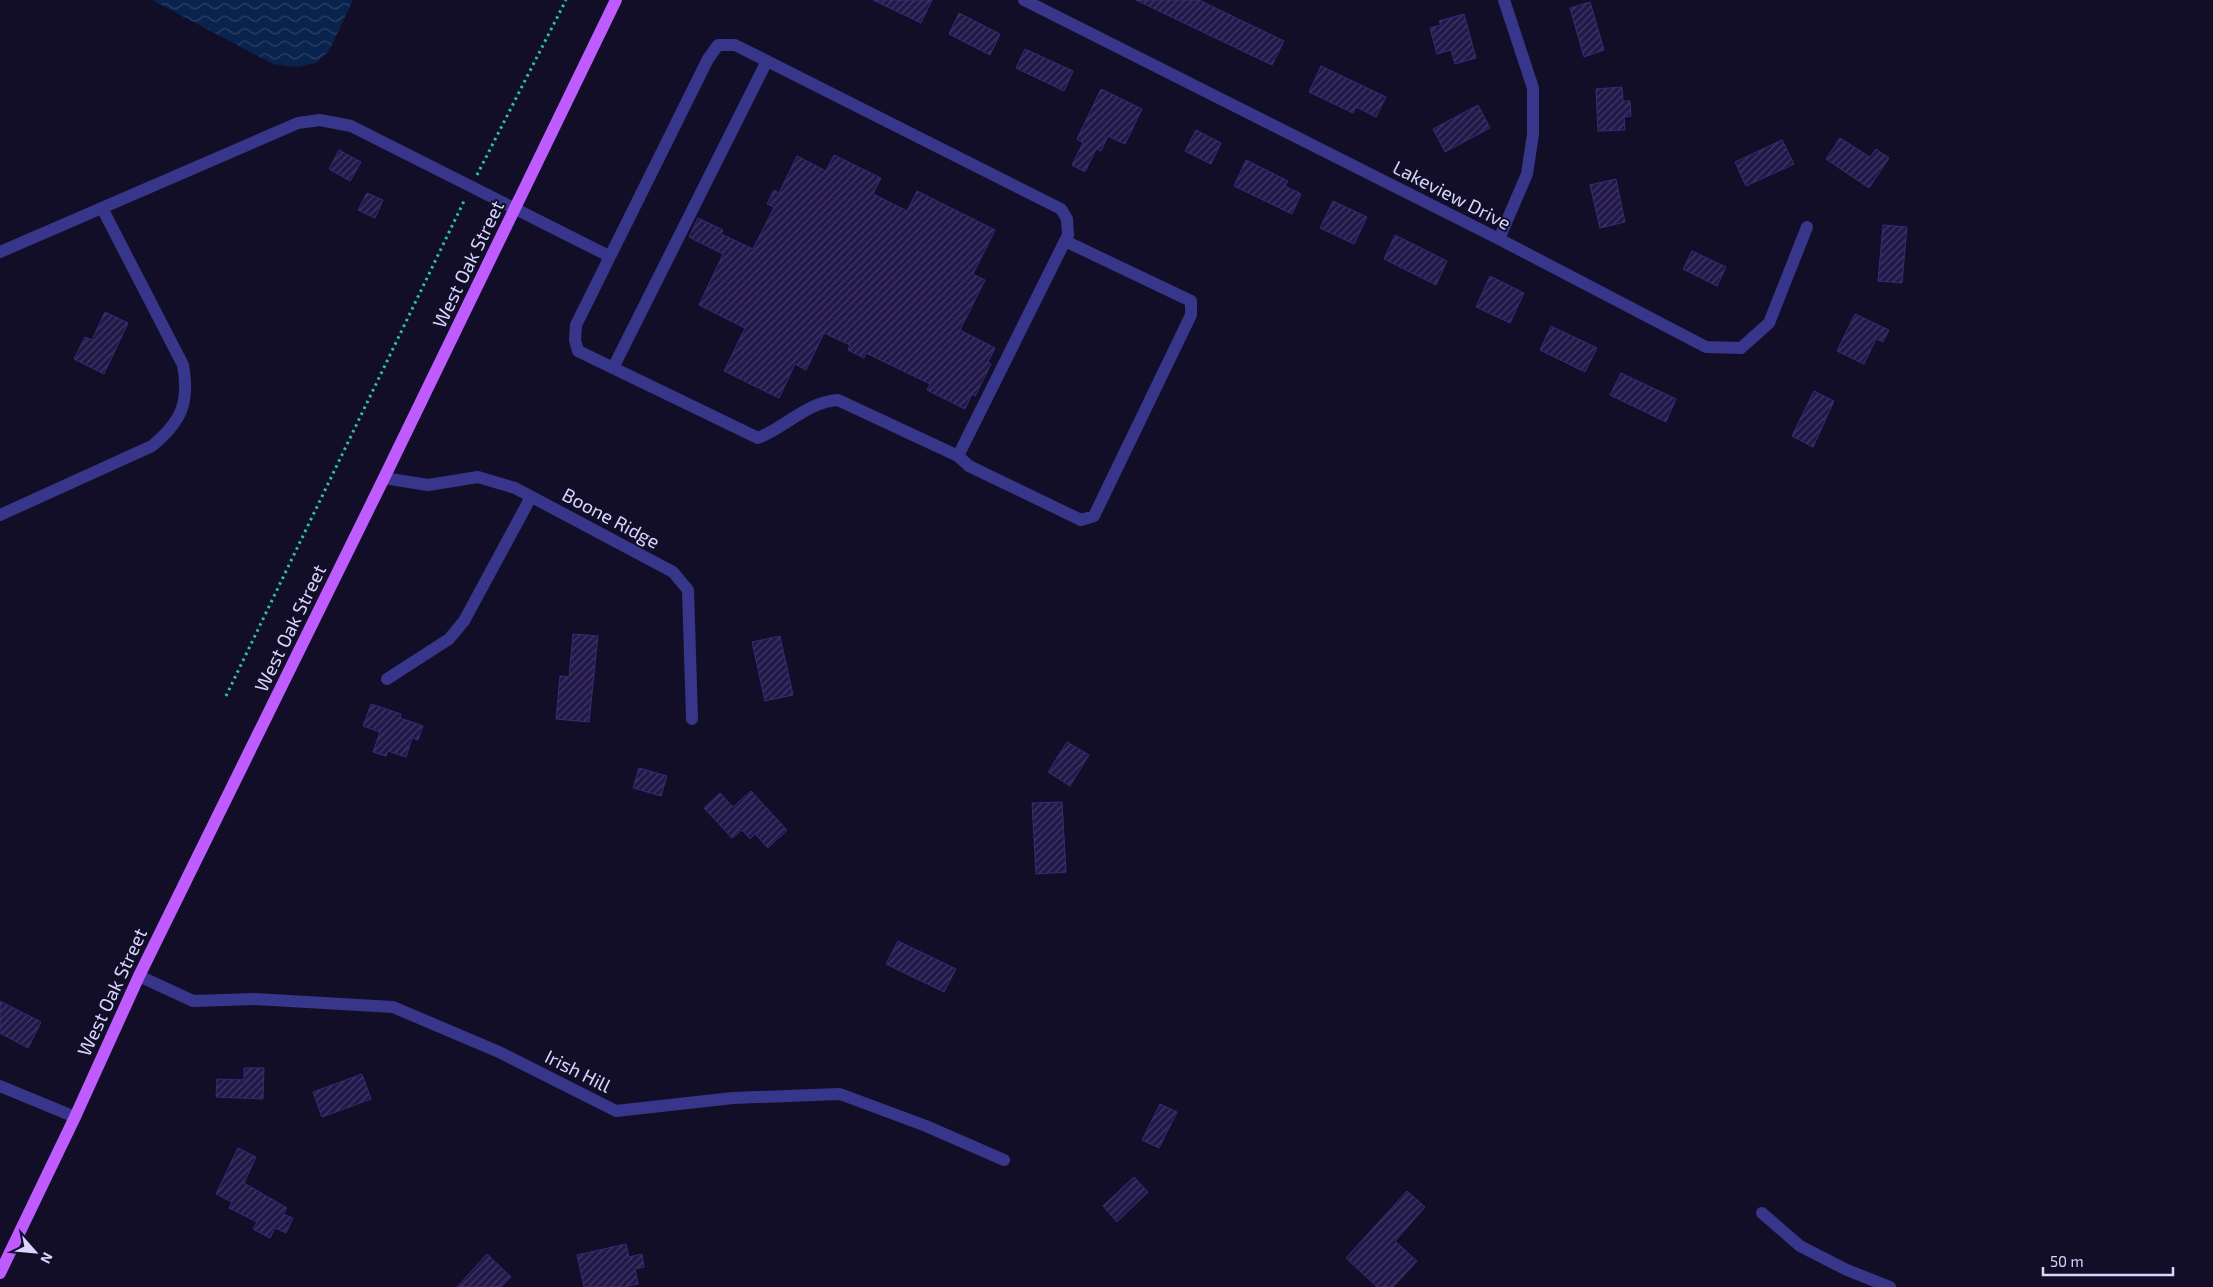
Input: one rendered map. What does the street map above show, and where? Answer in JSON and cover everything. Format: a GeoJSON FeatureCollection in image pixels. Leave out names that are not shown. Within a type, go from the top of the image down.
{"type":"FeatureCollection","features":[{"type":"Feature","properties":{"kind":"main road","name":"West Oak Street"},"geometry":{"type":"LineString","coordinates":[[0,1273],[75,1117],[139,976],[616,0]]}},
{"type":"Feature","properties":{"kind":"street","name":"Lakeview Drive"},"geometry":{"type":"LineString","coordinates":[[1024,0],[1499,239],[1706,346],[1741,348],[1769,323],[1807,228]]}},
{"type":"Feature","properties":{"kind":"street"},"geometry":{"type":"LineString","coordinates":[[1499,239],[1527,174],[1533,134],[1533,88],[1504,0]]}},
{"type":"Feature","properties":{"kind":"street"},"geometry":{"type":"LineString","coordinates":[[958,456],[1065,241],[1068,235],[1067,219],[1061,209],[735,45],[718,46],[708,59],[576,325],[575,340],[578,351],[758,438],[809,408],[827,401],[838,400],[958,456],[969,466],[1081,520],[1094,516],[1191,315],[1190,301],[1065,241]]}},
{"type":"Feature","properties":{"kind":"street"},"geometry":{"type":"LineString","coordinates":[[613,368],[767,61]]}},
{"type":"Feature","properties":{"kind":"street"},"geometry":{"type":"LineString","coordinates":[[0,252],[298,123],[320,120],[351,126],[609,256]]}},
{"type":"Feature","properties":{"kind":"street"},"geometry":{"type":"LineString","coordinates":[[0,515],[152,446],[170,431],[182,409],[187,386],[183,364],[102,208]]}},
{"type":"Feature","properties":{"kind":"street","name":"Boone Ridge"},"geometry":{"type":"LineString","coordinates":[[384,478],[428,485],[478,477],[515,488],[673,572],[688,590],[692,719]]}},
{"type":"Feature","properties":{"kind":"street"},"geometry":{"type":"LineString","coordinates":[[387,678],[449,640],[464,621],[531,497]]}},
{"type":"Feature","properties":{"kind":"street","name":"Irish Hill"},"geometry":{"type":"LineString","coordinates":[[139,976],[193,1001],[255,999],[392,1008],[499,1052],[616,1111],[733,1098],[840,1094],[926,1126],[1004,1160]]}},
{"type":"Feature","properties":{"kind":"street"},"geometry":{"type":"LineString","coordinates":[[0,1086],[75,1117]]}},
{"type":"Feature","properties":{"kind":"street"},"geometry":{"type":"LineString","coordinates":[[1762,1213],[1800,1246],[1847,1270],[1890,1287]]}},
{"type":"Feature","properties":{"kind":"path"},"geometry":{"type":"LineString","coordinates":[[480,170],[566,0]]}},
{"type":"Feature","properties":{"kind":"path"},"geometry":{"type":"LineString","coordinates":[[226,696],[464,200]]}},
{"type":"Feature","properties":{"kind":"water"},"geometry":{"type":"Polygon","coordinates":[[[152,0],[353,0],[329,51],[316,63],[297,67],[273,64],[152,0]]]}},
{"type":"Feature","properties":{"kind":"building"},"geometry":{"type":"Polygon","coordinates":[[[873,0],[932,0],[921,23],[873,0]]]}},
{"type":"Feature","properties":{"kind":"building"},"geometry":{"type":"Polygon","coordinates":[[[1136,0],[1199,0],[1284,41],[1272,65],[1136,0]]]}},
{"type":"Feature","properties":{"kind":"building"},"geometry":{"type":"Polygon","coordinates":[[[1590,2],[1604,50],[1584,57],[1570,8],[1590,2]]]}},
{"type":"Feature","properties":{"kind":"building"},"geometry":{"type":"Polygon","coordinates":[[[959,13],[1000,34],[990,55],[949,34],[959,13]]]}},
{"type":"Feature","properties":{"kind":"building"},"geometry":{"type":"Polygon","coordinates":[[[1464,14],[1476,58],[1455,64],[1451,50],[1437,54],[1430,28],[1441,25],[1439,21],[1464,14]]]}},
{"type":"Feature","properties":{"kind":"building"},"geometry":{"type":"Polygon","coordinates":[[[1025,49],[1073,71],[1064,91],[1016,68],[1025,49]]]}},
{"type":"Feature","properties":{"kind":"building"},"geometry":{"type":"Polygon","coordinates":[[[1321,66],[1386,97],[1376,117],[1356,107],[1353,113],[1309,92],[1321,66]]]}},
{"type":"Feature","properties":{"kind":"building"},"geometry":{"type":"Polygon","coordinates":[[[1622,87],[1623,101],[1630,101],[1631,116],[1624,117],[1625,130],[1598,131],[1596,89],[1622,87]]]}},
{"type":"Feature","properties":{"kind":"building"},"geometry":{"type":"Polygon","coordinates":[[[1101,89],[1142,109],[1125,144],[1108,136],[1101,151],[1096,149],[1085,172],[1072,165],[1083,143],[1077,139],[1101,89]]]}},
{"type":"Feature","properties":{"kind":"building"},"geometry":{"type":"Polygon","coordinates":[[[1478,105],[1490,128],[1445,152],[1433,129],[1478,105]]]}},
{"type":"Feature","properties":{"kind":"building"},"geometry":{"type":"Polygon","coordinates":[[[1196,130],[1221,143],[1211,164],[1185,151],[1196,130]]]}},
{"type":"Feature","properties":{"kind":"building"},"geometry":{"type":"Polygon","coordinates":[[[1840,138],[1870,157],[1876,149],[1889,158],[1869,188],[1826,159],[1840,138]]]}},
{"type":"Feature","properties":{"kind":"building"},"geometry":{"type":"Polygon","coordinates":[[[1782,140],[1794,164],[1746,186],[1735,162],[1782,140]]]}},
{"type":"Feature","properties":{"kind":"building"},"geometry":{"type":"Polygon","coordinates":[[[339,150],[361,162],[350,181],[329,169],[339,150]]]}},
{"type":"Feature","properties":{"kind":"building"},"geometry":{"type":"Polygon","coordinates":[[[834,155],[881,178],[873,194],[907,211],[917,191],[995,230],[973,274],[985,280],[960,330],[995,348],[988,362],[991,364],[975,396],[972,394],[965,409],[927,390],[930,384],[866,353],[864,358],[848,350],[850,345],[824,333],[806,370],[795,364],[779,398],[724,371],[745,328],[699,305],[723,254],[689,237],[698,218],[723,230],[721,234],[753,249],[774,207],[767,204],[774,190],[779,193],[797,156],[826,171],[834,155]]]}},
{"type":"Feature","properties":{"kind":"building"},"geometry":{"type":"Polygon","coordinates":[[[1246,160],[1288,181],[1285,186],[1301,194],[1292,214],[1234,186],[1246,160]]]}},
{"type":"Feature","properties":{"kind":"building"},"geometry":{"type":"Polygon","coordinates":[[[1616,179],[1625,222],[1600,228],[1590,185],[1616,179]]]}},
{"type":"Feature","properties":{"kind":"building"},"geometry":{"type":"Polygon","coordinates":[[[367,193],[383,200],[375,218],[358,210],[367,193]]]}},
{"type":"Feature","properties":{"kind":"building"},"geometry":{"type":"Polygon","coordinates":[[[1333,201],[1367,217],[1354,244],[1320,228],[1333,201]]]}},
{"type":"Feature","properties":{"kind":"building"},"geometry":{"type":"Polygon","coordinates":[[[1883,225],[1907,227],[1902,283],[1878,281],[1883,225]]]}},
{"type":"Feature","properties":{"kind":"building"},"geometry":{"type":"Polygon","coordinates":[[[1395,235],[1447,261],[1436,285],[1384,259],[1395,235]]]}},
{"type":"Feature","properties":{"kind":"building"},"geometry":{"type":"Polygon","coordinates":[[[1692,251],[1726,267],[1717,286],[1683,269],[1692,251]]]}},
{"type":"Feature","properties":{"kind":"building"},"geometry":{"type":"Polygon","coordinates":[[[1490,276],[1524,293],[1510,323],[1476,307],[1490,276]]]}},
{"type":"Feature","properties":{"kind":"building"},"geometry":{"type":"Polygon","coordinates":[[[105,312],[128,323],[104,374],[74,359],[85,337],[92,340],[105,312]]]}},
{"type":"Feature","properties":{"kind":"building"},"geometry":{"type":"Polygon","coordinates":[[[1855,314],[1889,330],[1883,342],[1876,339],[1864,364],[1837,351],[1855,314]]]}},
{"type":"Feature","properties":{"kind":"building"},"geometry":{"type":"Polygon","coordinates":[[[1551,326],[1597,348],[1585,372],[1540,350],[1551,326]]]}},
{"type":"Feature","properties":{"kind":"building"},"geometry":{"type":"Polygon","coordinates":[[[1621,373],[1676,399],[1666,422],[1610,395],[1621,373]]]}},
{"type":"Feature","properties":{"kind":"building"},"geometry":{"type":"Polygon","coordinates":[[[1814,391],[1834,401],[1813,447],[1792,436],[1814,391]]]}},
{"type":"Feature","properties":{"kind":"building"},"geometry":{"type":"Polygon","coordinates":[[[573,634],[598,636],[589,722],[556,719],[560,676],[569,677],[573,634]]]}},
{"type":"Feature","properties":{"kind":"building"},"geometry":{"type":"Polygon","coordinates":[[[780,636],[793,695],[765,701],[752,642],[780,636]]]}},
{"type":"Feature","properties":{"kind":"building"},"geometry":{"type":"Polygon","coordinates":[[[371,704],[401,714],[400,718],[423,726],[418,740],[412,738],[406,757],[388,751],[386,756],[373,752],[380,732],[363,726],[371,704]]]}},
{"type":"Feature","properties":{"kind":"building"},"geometry":{"type":"Polygon","coordinates":[[[1067,742],[1089,755],[1070,786],[1048,772],[1067,742]]]}},
{"type":"Feature","properties":{"kind":"building"},"geometry":{"type":"Polygon","coordinates":[[[639,768],[667,776],[661,796],[633,788],[639,768]]]}},
{"type":"Feature","properties":{"kind":"building"},"geometry":{"type":"Polygon","coordinates":[[[751,791],[787,830],[768,848],[755,834],[750,839],[742,830],[732,838],[704,808],[720,793],[733,807],[751,791]]]}},
{"type":"Feature","properties":{"kind":"building"},"geometry":{"type":"Polygon","coordinates":[[[1062,802],[1066,872],[1036,874],[1032,803],[1062,802]]]}},
{"type":"Feature","properties":{"kind":"building"},"geometry":{"type":"Polygon","coordinates":[[[898,941],[956,969],[944,992],[886,964],[898,941]]]}},
{"type":"Feature","properties":{"kind":"building"},"geometry":{"type":"Polygon","coordinates":[[[0,1001],[41,1022],[28,1048],[0,1033],[0,1001]]]}},
{"type":"Feature","properties":{"kind":"building"},"geometry":{"type":"Polygon","coordinates":[[[244,1068],[264,1068],[263,1099],[216,1097],[217,1079],[244,1080],[244,1068]]]}},
{"type":"Feature","properties":{"kind":"building"},"geometry":{"type":"Polygon","coordinates":[[[362,1074],[371,1099],[322,1117],[313,1092],[362,1074]]]}},
{"type":"Feature","properties":{"kind":"building"},"geometry":{"type":"Polygon","coordinates":[[[1160,1104],[1177,1112],[1159,1148],[1142,1140],[1160,1104]]]}},
{"type":"Feature","properties":{"kind":"building"},"geometry":{"type":"Polygon","coordinates":[[[238,1148],[256,1157],[244,1183],[287,1208],[283,1214],[293,1218],[286,1233],[275,1228],[270,1238],[253,1229],[257,1222],[229,1208],[232,1202],[216,1194],[238,1148]]]}},
{"type":"Feature","properties":{"kind":"building"},"geometry":{"type":"Polygon","coordinates":[[[1134,1177],[1148,1192],[1117,1222],[1103,1206],[1134,1177]]]}},
{"type":"Feature","properties":{"kind":"building"},"geometry":{"type":"Polygon","coordinates":[[[1407,1191],[1425,1207],[1395,1241],[1417,1261],[1393,1287],[1377,1287],[1346,1258],[1407,1191]]]}},
{"type":"Feature","properties":{"kind":"building"},"geometry":{"type":"Polygon","coordinates":[[[626,1244],[629,1257],[642,1254],[644,1267],[635,1269],[638,1284],[624,1287],[584,1287],[577,1255],[626,1244]]]}},
{"type":"Feature","properties":{"kind":"building"},"geometry":{"type":"Polygon","coordinates":[[[487,1254],[511,1277],[501,1287],[457,1287],[487,1254]]]}}]}
